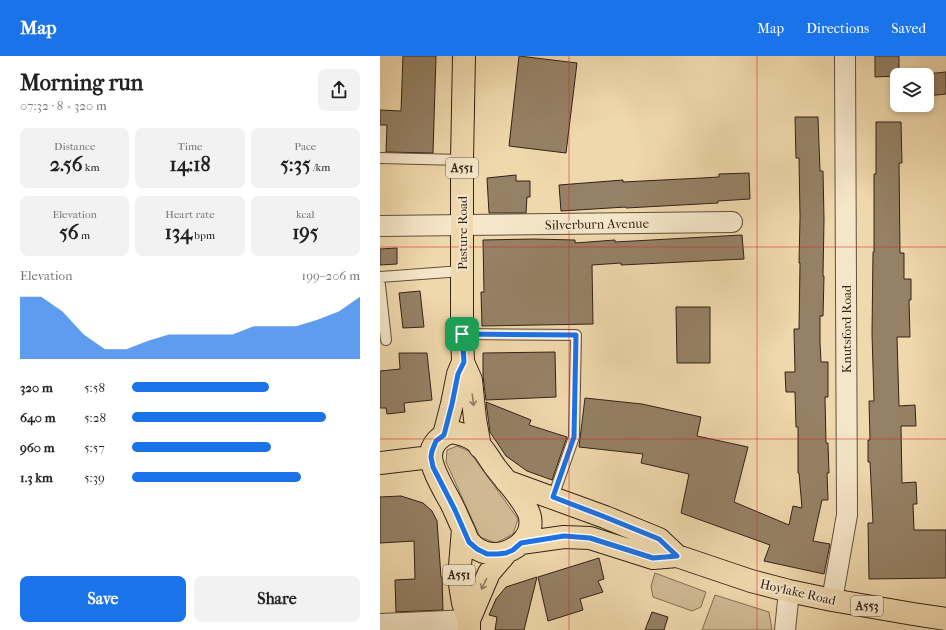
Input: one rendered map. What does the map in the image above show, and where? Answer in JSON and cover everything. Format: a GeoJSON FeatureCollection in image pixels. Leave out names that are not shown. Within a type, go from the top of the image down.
{"type":"FeatureCollection","features":[{"type":"Feature","properties":{"kind":"main road","name":"Pasture Road"},"geometry":{"type":"LineString","coordinates":[[464,56],[462,160],[462,334],[464,362],[471,380],[475,419],[480,446]]}},
{"type":"Feature","properties":{"kind":"main road","name":"Pasture Road"},"geometry":{"type":"LineString","coordinates":[[444,435],[458,374],[464,362]]}},
{"type":"Feature","properties":{"kind":"main road"},"geometry":{"type":"LineString","coordinates":[[380,463],[431,457],[436,441],[451,432],[460,433],[474,440],[526,507],[530,516],[531,524],[528,535],[514,548]]}},
{"type":"Feature","properties":{"kind":"main road","name":"Hoylake Road"},"geometry":{"type":"LineString","coordinates":[[431,457],[433,467],[469,542],[477,549],[487,554],[498,554],[514,548],[564,536],[590,538],[653,558],[677,556],[751,581],[789,591],[832,600],[946,619]]}},
{"type":"Feature","properties":{"kind":"main road","name":"Hoylake Road"},"geometry":{"type":"LineString","coordinates":[[506,481],[553,497],[659,539],[677,556]]}},
{"type":"Feature","properties":{"kind":"main road","name":"A551"},"geometry":{"type":"LineString","coordinates":[[463,529],[459,578],[463,603],[469,625]]}},
{"type":"Feature","properties":{"kind":"main road","name":"A551"},"geometry":{"type":"LineString","coordinates":[[469,625],[489,573],[514,548]]}},
{"type":"Feature","properties":{"kind":"street","name":"Knutsford Road"},"geometry":{"type":"LineString","coordinates":[[832,600],[847,516],[845,56]]}},
{"type":"Feature","properties":{"kind":"street","name":"Silverburn Avenue"},"geometry":{"type":"LineString","coordinates":[[385,226],[732,222]]}},
{"type":"Feature","properties":{"kind":"street"},"geometry":{"type":"LineString","coordinates":[[786,630],[789,591]]}},
{"type":"Feature","properties":{"kind":"street"},"geometry":{"type":"LineString","coordinates":[[380,624],[469,625]]}},
{"type":"Feature","properties":{"kind":"lane"},"geometry":{"type":"LineString","coordinates":[[380,158],[462,160]]}},
{"type":"Feature","properties":{"kind":"lane"},"geometry":{"type":"LineString","coordinates":[[380,277],[462,271]]}},
{"type":"Feature","properties":{"kind":"lane"},"geometry":{"type":"LineString","coordinates":[[380,285],[386,340]]}},
{"type":"Feature","properties":{"kind":"lane"},"geometry":{"type":"LineString","coordinates":[[462,334],[576,335],[574,437],[553,497]]}},
{"type":"Feature","properties":{"kind":"shaded area"},"geometry":{"type":"Polygon","coordinates":[[[457,446],[469,451],[518,519],[513,534],[496,543],[480,537],[446,462],[447,450],[457,446]]]}},
{"type":"Feature","properties":{"kind":"shaded area"},"geometry":{"type":"Polygon","coordinates":[[[655,573],[706,592],[701,607],[692,611],[653,597],[651,586],[655,573]]]}},
{"type":"Feature","properties":{"kind":"shaded area"},"geometry":{"type":"Polygon","coordinates":[[[715,595],[769,612],[772,630],[702,630],[715,595]]]}},
{"type":"Feature","properties":{"kind":"building"},"geometry":{"type":"Polygon","coordinates":[[[403,56],[436,56],[433,153],[386,152],[387,125],[380,125],[380,110],[401,111],[403,56]]]}},
{"type":"Feature","properties":{"kind":"building"},"geometry":{"type":"Polygon","coordinates":[[[519,56],[577,63],[566,153],[509,146],[519,56]]]}},
{"type":"Feature","properties":{"kind":"building"},"geometry":{"type":"Polygon","coordinates":[[[875,56],[899,56],[899,68],[890,68],[890,76],[875,77],[875,56]]]}},
{"type":"Feature","properties":{"kind":"building"},"geometry":{"type":"Polygon","coordinates":[[[946,72],[946,94],[934,95],[934,73],[946,72]]]}},
{"type":"Feature","properties":{"kind":"building"},"geometry":{"type":"Polygon","coordinates":[[[795,117],[818,117],[820,171],[823,171],[824,276],[823,316],[820,316],[820,342],[821,362],[828,362],[828,397],[825,397],[826,443],[828,443],[829,473],[827,473],[828,500],[822,500],[813,541],[830,544],[824,574],[764,561],[770,545],[681,513],[689,474],[641,463],[643,454],[579,447],[585,398],[642,404],[701,417],[697,436],[748,447],[734,502],[789,525],[793,506],[802,508],[798,473],[798,427],[796,427],[795,392],[786,392],[785,372],[795,372],[794,329],[799,329],[799,158],[796,158],[795,117]]]}},
{"type":"Feature","properties":{"kind":"building"},"geometry":{"type":"Polygon","coordinates":[[[876,122],[901,122],[902,163],[899,163],[900,253],[904,253],[904,279],[911,279],[911,300],[909,300],[910,337],[897,337],[899,406],[915,405],[916,426],[901,426],[902,483],[916,482],[917,504],[913,504],[914,530],[946,530],[946,578],[869,579],[868,523],[873,523],[870,462],[868,462],[868,440],[870,440],[869,401],[874,401],[872,334],[876,122]]]}},
{"type":"Feature","properties":{"kind":"building"},"geometry":{"type":"Polygon","coordinates":[[[749,173],[750,199],[718,201],[718,203],[561,211],[559,185],[623,180],[623,182],[719,177],[719,174],[749,173]]]}},
{"type":"Feature","properties":{"kind":"building"},"geometry":{"type":"Polygon","coordinates":[[[516,175],[516,181],[530,181],[530,197],[527,197],[526,213],[489,213],[487,178],[516,175]]]}},
{"type":"Feature","properties":{"kind":"building"},"geometry":{"type":"Polygon","coordinates":[[[742,235],[744,259],[592,265],[593,324],[482,326],[481,292],[484,292],[483,240],[575,240],[575,243],[742,235]]]}},
{"type":"Feature","properties":{"kind":"building"},"geometry":{"type":"Polygon","coordinates":[[[397,248],[397,264],[380,265],[380,249],[397,248]]]}},
{"type":"Feature","properties":{"kind":"building"},"geometry":{"type":"Polygon","coordinates":[[[420,291],[424,327],[403,328],[399,293],[420,291]]]}},
{"type":"Feature","properties":{"kind":"building"},"geometry":{"type":"Polygon","coordinates":[[[676,307],[710,307],[710,363],[677,363],[676,307]]]}},
{"type":"Feature","properties":{"kind":"building"},"geometry":{"type":"Polygon","coordinates":[[[555,352],[556,397],[486,400],[483,376],[483,353],[555,352]]]}},
{"type":"Feature","properties":{"kind":"building"},"geometry":{"type":"Polygon","coordinates":[[[399,353],[427,353],[432,400],[404,403],[405,412],[387,414],[386,408],[380,408],[380,371],[400,369],[399,353]]]}},
{"type":"Feature","properties":{"kind":"building"},"geometry":{"type":"Polygon","coordinates":[[[486,402],[531,420],[529,425],[567,437],[552,480],[527,471],[506,456],[490,432],[486,402]]]}},
{"type":"Feature","properties":{"kind":"building"},"geometry":{"type":"Polygon","coordinates":[[[401,496],[423,503],[432,511],[437,521],[442,577],[443,610],[396,612],[395,580],[415,579],[414,541],[380,543],[380,497],[401,496]]]}},
{"type":"Feature","properties":{"kind":"building"},"geometry":{"type":"Polygon","coordinates":[[[599,558],[604,579],[598,581],[603,592],[580,599],[583,610],[548,621],[538,577],[599,558]]]}},
{"type":"Feature","properties":{"kind":"building"},"geometry":{"type":"Polygon","coordinates":[[[537,577],[524,630],[495,630],[497,617],[489,615],[496,599],[506,587],[537,577]]]}},
{"type":"Feature","properties":{"kind":"building"},"geometry":{"type":"Polygon","coordinates":[[[652,612],[668,617],[664,630],[645,630],[652,612]]]}},
{"type":"Feature","properties":{"kind":"route"},"geometry":{"type":"LineString","coordinates":[[462,334],[576,335],[574,437],[553,497],[659,539],[677,556],[653,558],[590,538],[564,536],[521,543],[513,550],[498,554],[487,554],[477,549],[469,542],[455,510],[433,467],[431,457],[436,441],[444,435],[458,374],[464,362],[462,334]]}}]}
